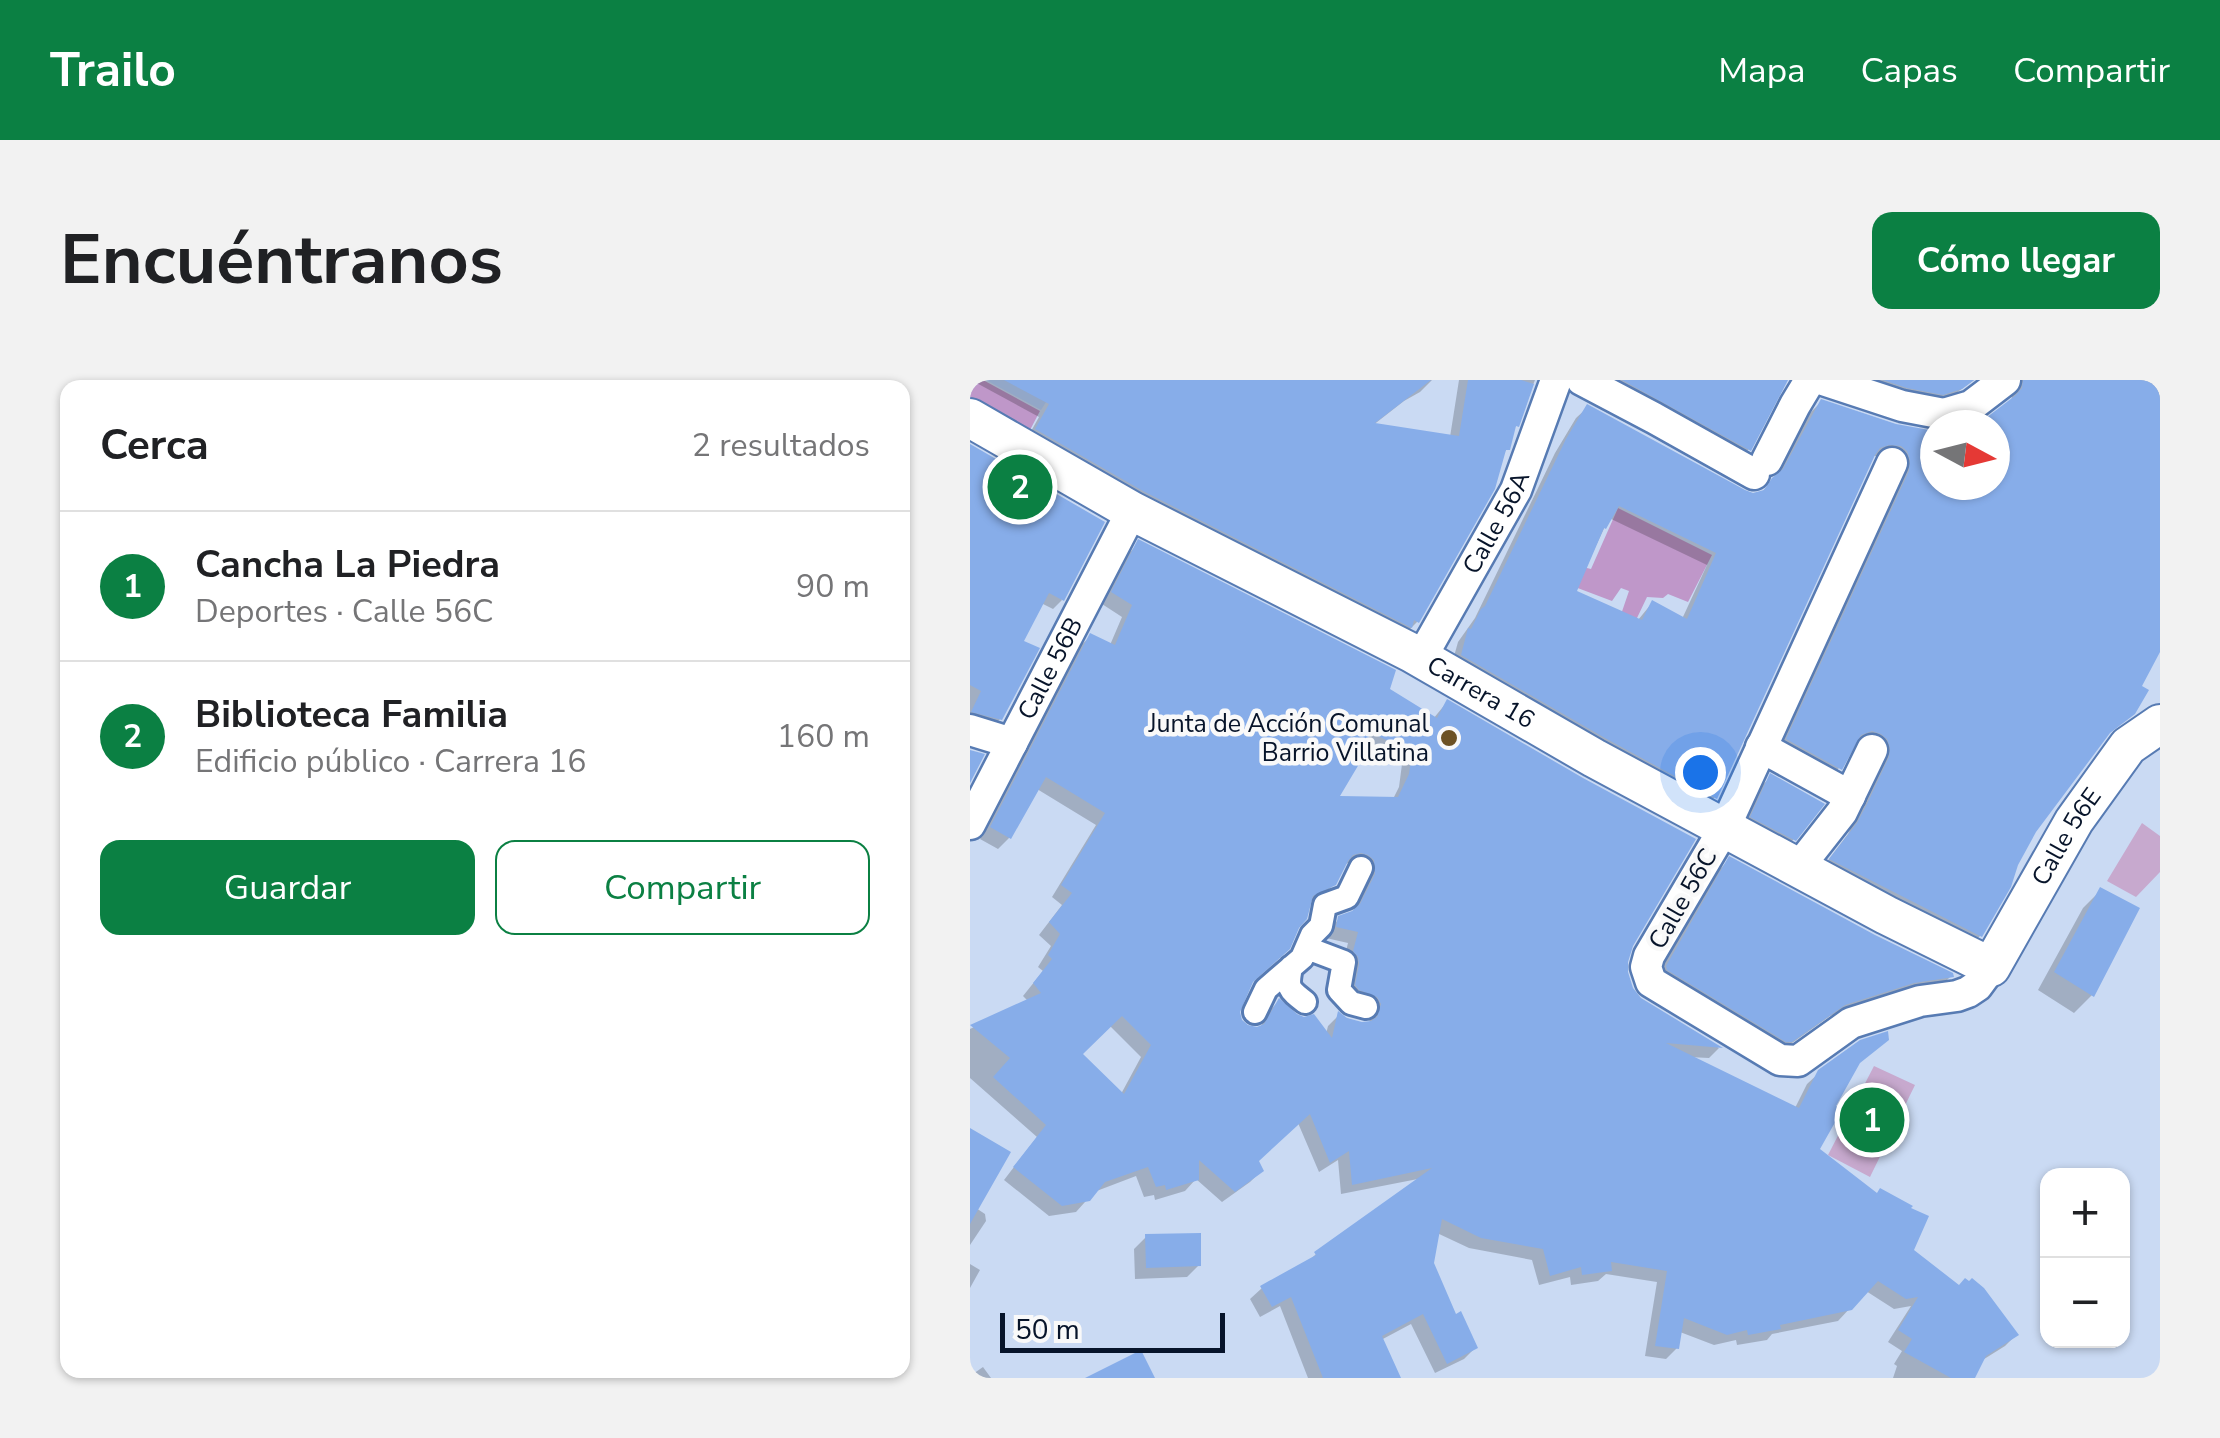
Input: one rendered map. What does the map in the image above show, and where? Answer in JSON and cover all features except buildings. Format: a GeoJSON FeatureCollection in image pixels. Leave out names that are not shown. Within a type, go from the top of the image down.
{"type":"FeatureCollection","features":[{"type":"Feature","properties":{"kind":"street","name":"Calle 56A"},"geometry":{"type":"LineString","coordinates":[[1421,658],[1516,490],[1556,380]]}},
{"type":"Feature","properties":{"kind":"street"},"geometry":{"type":"LineString","coordinates":[[1582,380],[1760,468],[1810,380]]}},
{"type":"Feature","properties":{"kind":"street"},"geometry":{"type":"LineString","coordinates":[[1823,380],[1902,406],[1944,414],[1971,406],[2005,380]]}},
{"type":"Feature","properties":{"kind":"street","name":"Carrera 16"},"geometry":{"type":"LineString","coordinates":[[970,418],[1132,511],[1421,658],[1594,758],[1990,967]]}},
{"type":"Feature","properties":{"kind":"street","name":"Calle 56C"},"geometry":{"type":"LineString","coordinates":[[1892,464],[1725,826],[1646,967],[1651,982],[1780,1060],[1798,1061],[1852,1023],[1920,1001],[1968,992],[1990,967]]}},
{"type":"Feature","properties":{"kind":"street","name":"Calle 56B"},"geometry":{"type":"LineString","coordinates":[[970,824],[1132,511]]}},
{"type":"Feature","properties":{"kind":"street","name":"Calle 56E"},"geometry":{"type":"LineString","coordinates":[[1990,967],[2074,821],[2128,746],[2160,724]]}},
{"type":"Feature","properties":{"kind":"street"},"geometry":{"type":"LineString","coordinates":[[970,730],[1012,743]]}},
{"type":"Feature","properties":{"kind":"street"},"geometry":{"type":"LineString","coordinates":[[1762,747],[1850,796]]}},
{"type":"Feature","properties":{"kind":"street"},"geometry":{"type":"LineString","coordinates":[[1802,869],[1850,796],[1872,750]]}},
{"type":"Feature","properties":{"kind":"street"},"geometry":{"type":"LineString","coordinates":[[1255,1012],[1266,989],[1302,958],[1312,935],[1321,926],[1326,906],[1347,897],[1361,868]]}},
{"type":"Feature","properties":{"kind":"street"},"geometry":{"type":"LineString","coordinates":[[1307,948],[1344,962],[1339,990],[1350,1003],[1366,1007]]}},
{"type":"Feature","properties":{"kind":"street"},"geometry":{"type":"LineString","coordinates":[[1291,967],[1288,984],[1305,1002]]}},
{"type":"Feature","properties":{"kind":"shaded area"},"geometry":{"type":"Polygon","coordinates":[[[970,380],[983,380],[1040,411],[1030,430],[970,397],[970,380]]]}},
{"type":"Feature","properties":{"kind":"shaded area"},"geometry":{"type":"Polygon","coordinates":[[[986,380],[1060,380],[1041,410],[986,380]]]}},
{"type":"Feature","properties":{"kind":"shaded area"},"geometry":{"type":"Polygon","coordinates":[[[1618,508],[1712,555],[1688,602],[1668,594],[1663,598],[1647,597],[1617,660],[1614,635],[1629,591],[1621,588],[1612,601],[1575,587],[1575,565],[1591,569],[1618,508]]]}},
{"type":"Feature","properties":{"kind":"shaded area"},"geometry":{"type":"Polygon","coordinates":[[[2142,823],[2160,836],[2160,872],[2136,897],[2107,881],[2142,823]]]}},
{"type":"Feature","properties":{"kind":"shaded area"},"geometry":{"type":"Polygon","coordinates":[[[1874,1066],[1915,1085],[1870,1177],[1828,1155],[1874,1066]]]}},
{"type":"Feature","properties":{"kind":"place","name":"Biblioteca Familia"},"geometry":{"type":"Point","coordinates":[1020,487]}},
{"type":"Feature","properties":{"kind":"place","name":"Junta de Acción Comunal Barrio Villatina"},"geometry":{"type":"Point","coordinates":[1449,738]}},
{"type":"Feature","properties":{"kind":"place","name":"Cancha La Piedra"},"geometry":{"type":"Point","coordinates":[1872,1120]}}]}
